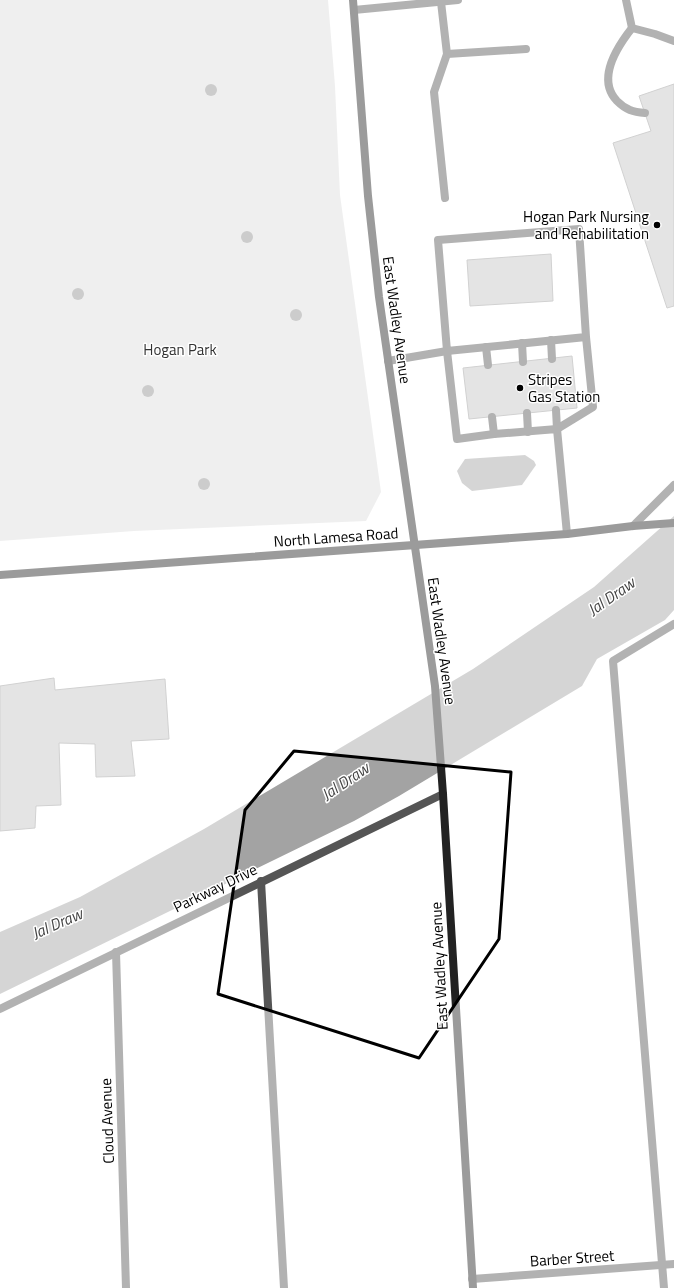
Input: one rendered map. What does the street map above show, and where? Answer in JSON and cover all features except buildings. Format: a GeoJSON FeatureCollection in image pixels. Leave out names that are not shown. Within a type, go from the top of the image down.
{"type":"FeatureCollection","features":[{"type":"Feature","properties":{"kind":"main road","name":"East Wadley Avenue"},"geometry":{"type":"LineString","coordinates":[[353,0],[368,196],[388,361],[435,686],[443,794],[472,1284]]}},
{"type":"Feature","properties":{"kind":"main road","name":"North Lamesa Road"},"geometry":{"type":"LineString","coordinates":[[0,575],[567,534],[633,526],[674,523]]}},
{"type":"Feature","properties":{"kind":"street"},"geometry":{"type":"LineString","coordinates":[[354,10],[458,0]]}},
{"type":"Feature","properties":{"kind":"street"},"geometry":{"type":"LineString","coordinates":[[626,0],[632,28],[621,43],[611,62],[608,81],[613,96],[622,106],[632,112],[645,113]]}},
{"type":"Feature","properties":{"kind":"street"},"geometry":{"type":"LineString","coordinates":[[441,2],[447,54],[434,92],[445,198]]}},
{"type":"Feature","properties":{"kind":"street"},"geometry":{"type":"LineString","coordinates":[[632,28],[674,41]]}},
{"type":"Feature","properties":{"kind":"street"},"geometry":{"type":"LineString","coordinates":[[447,54],[526,49]]}},
{"type":"Feature","properties":{"kind":"street"},"geometry":{"type":"LineString","coordinates":[[579,229],[586,337],[593,407],[557,429],[494,434],[457,439],[447,351],[438,240],[579,229]]}},
{"type":"Feature","properties":{"kind":"street"},"geometry":{"type":"LineString","coordinates":[[388,361],[447,351],[586,337]]}},
{"type":"Feature","properties":{"kind":"street"},"geometry":{"type":"LineString","coordinates":[[550,340],[552,359]]}},
{"type":"Feature","properties":{"kind":"street"},"geometry":{"type":"LineString","coordinates":[[522,343],[523,362]]}},
{"type":"Feature","properties":{"kind":"street"},"geometry":{"type":"LineString","coordinates":[[486,347],[488,365]]}},
{"type":"Feature","properties":{"kind":"street"},"geometry":{"type":"LineString","coordinates":[[556,410],[567,534]]}},
{"type":"Feature","properties":{"kind":"street"},"geometry":{"type":"LineString","coordinates":[[527,413],[528,432]]}},
{"type":"Feature","properties":{"kind":"street"},"geometry":{"type":"LineString","coordinates":[[492,417],[494,434]]}},
{"type":"Feature","properties":{"kind":"street"},"geometry":{"type":"LineString","coordinates":[[633,526],[674,485]]}},
{"type":"Feature","properties":{"kind":"street"},"geometry":{"type":"LineString","coordinates":[[664,1288],[613,662],[674,624]]}},
{"type":"Feature","properties":{"kind":"street","name":"Parkway Drive"},"geometry":{"type":"LineString","coordinates":[[0,1009],[443,794]]}},
{"type":"Feature","properties":{"kind":"street"},"geometry":{"type":"LineString","coordinates":[[261,881],[284,1288]]}},
{"type":"Feature","properties":{"kind":"street","name":"Cloud Avenue"},"geometry":{"type":"LineString","coordinates":[[116,952],[126,1288]]}},
{"type":"Feature","properties":{"kind":"street","name":"Barber Street"},"geometry":{"type":"LineString","coordinates":[[472,1284],[674,1264]]}},
{"type":"Feature","properties":{"kind":"highlighted area"},"geometry":{"type":"Polygon","coordinates":[[[294,751],[511,772],[499,939],[419,1058],[218,994],[245,810],[294,751]]]}},
{"type":"Feature","properties":{"kind":"green space","name":"Hogan Park"},"geometry":{"type":"Polygon","coordinates":[[[0,0],[328,0],[335,86],[340,195],[381,492],[366,521],[134,531],[0,541],[0,0]]]}},
{"type":"Feature","properties":{"kind":"water"},"geometry":{"type":"Polygon","coordinates":[[[525,455],[534,461],[536,465],[522,485],[472,491],[462,483],[457,471],[465,459],[525,455]]]}},
{"type":"Feature","properties":{"kind":"water","name":"Jal Draw"},"geometry":{"type":"Polygon","coordinates":[[[674,516],[674,610],[665,620],[597,659],[582,686],[399,796],[354,821],[0,994],[0,932],[80,897],[204,829],[473,669],[594,587],[674,516]]]}},
{"type":"Feature","properties":{"kind":"place","name":"Hogan Park Nursing and Rehabilitation"},"geometry":{"type":"Point","coordinates":[657,225]}},
{"type":"Feature","properties":{"kind":"place","name":"Stripes Gas Station"},"geometry":{"type":"Point","coordinates":[520,388]}}]}
